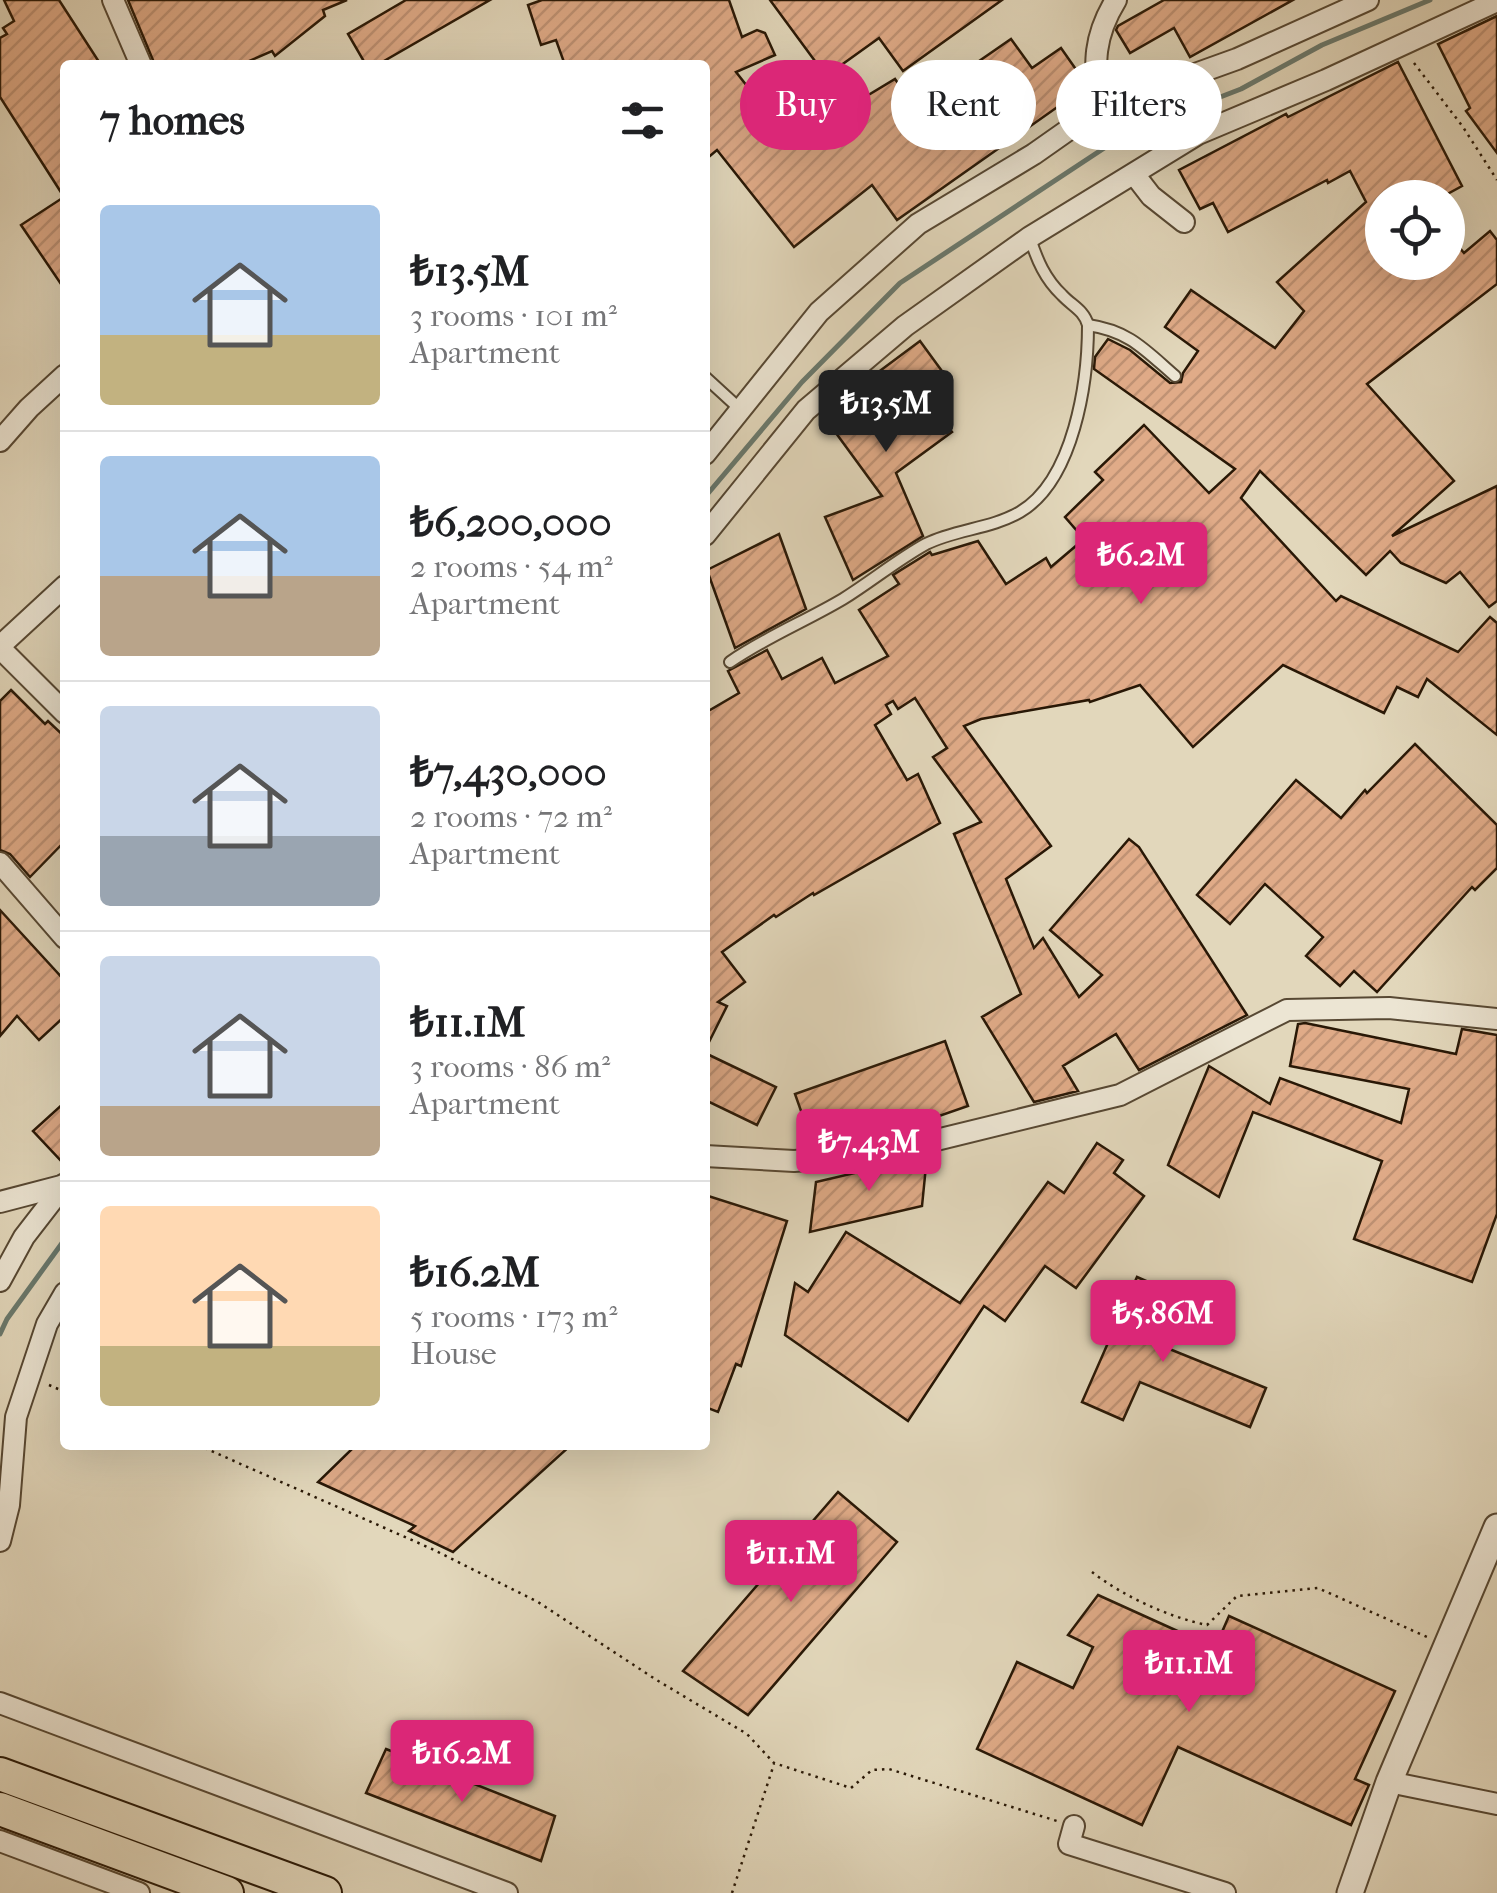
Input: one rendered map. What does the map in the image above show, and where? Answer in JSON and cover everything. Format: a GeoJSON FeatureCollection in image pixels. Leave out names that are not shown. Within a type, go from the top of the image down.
{"type":"FeatureCollection","features":[{"type":"Feature","properties":{"kind":"highway"},"geometry":{"type":"LineString","coordinates":[[0,1774],[325,1893]]}},
{"type":"Feature","properties":{"kind":"highway"},"geometry":{"type":"LineString","coordinates":[[0,1808],[227,1893]]}},
{"type":"Feature","properties":{"kind":"street"},"geometry":{"type":"LineString","coordinates":[[113,0],[139,60]]}},
{"type":"Feature","properties":{"kind":"street"},"geometry":{"type":"LineString","coordinates":[[1095,60],[1100,29],[1116,0]]}},
{"type":"Feature","properties":{"kind":"street"},"geometry":{"type":"LineString","coordinates":[[1222,65],[1368,0]]}},
{"type":"Feature","properties":{"kind":"street"},"geometry":{"type":"LineString","coordinates":[[710,529],[806,410],[904,326],[1030,238],[1198,134],[1497,1]]}},
{"type":"Feature","properties":{"kind":"street"},"geometry":{"type":"LineString","coordinates":[[710,448],[819,312],[904,235],[1056,136]]}},
{"type":"Feature","properties":{"kind":"street"},"geometry":{"type":"LineString","coordinates":[[1134,174],[1150,196],[1184,222]]}},
{"type":"Feature","properties":{"kind":"street"},"geometry":{"type":"LineString","coordinates":[[0,441],[60,380]]}},
{"type":"Feature","properties":{"kind":"street"},"geometry":{"type":"LineString","coordinates":[[60,591],[0,647],[60,707]]}},
{"type":"Feature","properties":{"kind":"street"},"geometry":{"type":"LineString","coordinates":[[0,863],[60,932]]}},
{"type":"Feature","properties":{"kind":"street"},"geometry":{"type":"LineString","coordinates":[[710,1156],[794,1161],[876,1155],[1120,1095],[1288,1010],[1389,1008],[1497,1019]]}},
{"type":"Feature","properties":{"kind":"street"},"geometry":{"type":"LineString","coordinates":[[0,1202],[60,1186]]}},
{"type":"Feature","properties":{"kind":"street"},"geometry":{"type":"LineString","coordinates":[[0,1281],[24,1237],[60,1190]]}},
{"type":"Feature","properties":{"kind":"street"},"geometry":{"type":"LineString","coordinates":[[0,1542],[9,1505],[16,1417],[47,1324],[60,1302]]}},
{"type":"Feature","properties":{"kind":"street"},"geometry":{"type":"LineString","coordinates":[[1350,1893],[1389,1782],[1497,1528]]}},
{"type":"Feature","properties":{"kind":"street"},"geometry":{"type":"LineString","coordinates":[[0,1704],[507,1893]]}},
{"type":"Feature","properties":{"kind":"street"},"geometry":{"type":"LineString","coordinates":[[1389,1782],[1497,1804]]}},
{"type":"Feature","properties":{"kind":"street"},"geometry":{"type":"LineString","coordinates":[[1074,1826],[1069,1844],[1226,1893]]}},
{"type":"Feature","properties":{"kind":"street"},"geometry":{"type":"LineString","coordinates":[[0,1842],[139,1893]]}},
{"type":"Feature","properties":{"kind":"lane"},"geometry":{"type":"LineString","coordinates":[[730,662],[839,601],[902,557],[942,536],[1021,512],[1045,492],[1057,474],[1082,400],[1088,325],[1085,314],[1060,294],[1038,264],[1030,238]]}},
{"type":"Feature","properties":{"kind":"lane"},"geometry":{"type":"LineString","coordinates":[[1088,325],[1114,328],[1175,376]]}},
{"type":"Feature","properties":{"kind":"lane"},"geometry":{"type":"LineString","coordinates":[[710,382],[741,411]]}},
{"type":"Feature","properties":{"kind":"path"},"geometry":{"type":"LineString","coordinates":[[1401,46],[1463,127],[1497,180]]}},
{"type":"Feature","properties":{"kind":"path"},"geometry":{"type":"LineString","coordinates":[[209,1450],[432,1548],[538,1602],[655,1680],[747,1734],[774,1763],[850,1788],[872,1770],[890,1769],[1074,1826]]}},
{"type":"Feature","properties":{"kind":"path"},"geometry":{"type":"LineString","coordinates":[[1092,1572],[1166,1612],[1207,1626],[1236,1596],[1318,1588],[1447,1646]]}},
{"type":"Feature","properties":{"kind":"path"},"geometry":{"type":"LineString","coordinates":[[732,1893],[774,1763]]}},
{"type":"Feature","properties":{"kind":"building"},"geometry":{"type":"Polygon","coordinates":[[[4,0],[59,0],[98,60],[60,60],[60,191],[0,97],[0,38],[7,34],[3,28],[14,21],[4,0]]]}},
{"type":"Feature","properties":{"kind":"building"},"geometry":{"type":"Polygon","coordinates":[[[128,0],[347,0],[323,10],[325,16],[275,56],[272,51],[251,60],[153,60],[128,0]]]}},
{"type":"Feature","properties":{"kind":"building"},"geometry":{"type":"Polygon","coordinates":[[[406,0],[490,0],[386,60],[363,60],[348,34],[406,0]]]}},
{"type":"Feature","properties":{"kind":"building"},"geometry":{"type":"Polygon","coordinates":[[[542,0],[729,0],[742,37],[757,30],[765,33],[775,55],[764,60],[740,60],[740,70],[736,72],[740,77],[740,150],[871,150],[871,93],[891,81],[891,150],[996,150],[897,220],[872,185],[794,247],[717,150],[710,156],[710,60],[563,60],[556,40],[541,45],[528,5],[542,0]]]}},
{"type":"Feature","properties":{"kind":"building"},"geometry":{"type":"Polygon","coordinates":[[[770,0],[1002,0],[918,60],[895,60],[879,38],[848,60],[814,60],[770,0]]]}},
{"type":"Feature","properties":{"kind":"building"},"geometry":{"type":"Polygon","coordinates":[[[1164,0],[1293,0],[1190,57],[1174,28],[1130,53],[1116,30],[1118,26],[1164,0]]]}},
{"type":"Feature","properties":{"kind":"building"},"geometry":{"type":"Polygon","coordinates":[[[1497,16],[1497,153],[1466,111],[1470,108],[1438,44],[1497,16]]]}},
{"type":"Feature","properties":{"kind":"building"},"geometry":{"type":"Polygon","coordinates":[[[1011,39],[1026,60],[981,60],[1011,39]]]}},
{"type":"Feature","properties":{"kind":"building"},"geometry":{"type":"Polygon","coordinates":[[[1061,48],[1069,60],[1056,60],[1056,108],[1036,122],[1036,65],[1061,48]]]}},
{"type":"Feature","properties":{"kind":"building"},"geometry":{"type":"Polygon","coordinates":[[[1398,62],[1459,180],[1365,180],[1365,200],[1350,171],[1228,232],[1213,203],[1200,209],[1179,170],[1286,114],[1288,117],[1398,62]]]}},
{"type":"Feature","properties":{"kind":"building"},"geometry":{"type":"Polygon","coordinates":[[[60,200],[60,283],[21,225],[60,200]]]}},
{"type":"Feature","properties":{"kind":"building"},"geometry":{"type":"Polygon","coordinates":[[[1365,203],[1365,280],[1465,280],[1465,252],[1490,231],[1497,240],[1497,284],[1367,384],[1454,481],[1392,536],[1497,486],[1497,601],[1489,607],[1460,572],[1446,583],[1401,563],[1390,551],[1366,575],[1260,471],[1241,498],[1336,601],[1341,596],[1458,652],[1490,617],[1497,623],[1497,735],[1427,679],[1418,697],[1397,687],[1384,713],[1283,665],[1193,747],[1140,685],[1090,702],[981,719],[964,726],[1051,846],[1006,879],[1034,948],[1043,938],[1079,997],[1102,975],[1050,930],[1129,839],[1139,847],[1247,1015],[1139,1070],[1116,1034],[1063,1066],[1078,1091],[1034,1102],[982,1017],[1021,994],[954,834],[981,822],[933,757],[947,748],[915,698],[898,709],[893,701],[886,705],[891,714],[875,725],[907,780],[918,774],[940,823],[774,915],[722,952],[745,982],[718,1002],[727,1006],[710,1040],[710,710],[739,693],[728,671],[767,650],[782,679],[822,658],[835,683],[888,656],[859,610],[899,584],[893,575],[930,552],[932,555],[978,541],[1006,584],[1046,558],[1051,567],[1084,539],[1065,517],[1103,480],[1095,472],[1144,425],[1209,493],[1235,469],[1094,369],[1095,357],[1108,339],[1130,350],[1170,383],[1181,382],[1198,351],[1165,327],[1191,290],[1275,348],[1304,311],[1277,282],[1365,203]]]}},
{"type":"Feature","properties":{"kind":"building"},"geometry":{"type":"Polygon","coordinates":[[[920,341],[947,378],[924,394],[952,432],[896,473],[923,536],[853,580],[825,517],[882,496],[822,414],[920,341]]]}},
{"type":"Feature","properties":{"kind":"building"},"geometry":{"type":"Polygon","coordinates":[[[779,534],[806,609],[735,648],[710,568],[779,534]]]}},
{"type":"Feature","properties":{"kind":"building"},"geometry":{"type":"Polygon","coordinates":[[[11,690],[45,724],[48,721],[60,732],[60,846],[30,877],[10,854],[0,850],[0,701],[11,690]]]}},
{"type":"Feature","properties":{"kind":"building"},"geometry":{"type":"Polygon","coordinates":[[[1415,744],[1497,825],[1497,868],[1475,890],[1472,887],[1377,992],[1354,971],[1340,986],[1306,956],[1323,937],[1265,884],[1230,924],[1197,895],[1296,780],[1341,818],[1415,744]]]}},
{"type":"Feature","properties":{"kind":"building"},"geometry":{"type":"Polygon","coordinates":[[[0,910],[60,976],[60,1021],[39,1040],[17,1016],[0,1036],[0,910]]]}},
{"type":"Feature","properties":{"kind":"building"},"geometry":{"type":"Polygon","coordinates":[[[1298,1024],[1456,1054],[1462,1029],[1497,1035],[1497,1214],[1472,1282],[1354,1239],[1382,1161],[1253,1112],[1219,1197],[1168,1165],[1209,1066],[1270,1104],[1280,1078],[1401,1123],[1409,1089],[1290,1066],[1298,1024]]]}},
{"type":"Feature","properties":{"kind":"building"},"geometry":{"type":"Polygon","coordinates":[[[945,1041],[968,1106],[864,1142],[812,1142],[795,1094],[945,1041]]]}},
{"type":"Feature","properties":{"kind":"building"},"geometry":{"type":"Polygon","coordinates":[[[710,1055],[776,1087],[757,1125],[710,1102],[710,1055]]]}},
{"type":"Feature","properties":{"kind":"building"},"geometry":{"type":"Polygon","coordinates":[[[60,1107],[60,1160],[33,1131],[60,1107]]]}},
{"type":"Feature","properties":{"kind":"building"},"geometry":{"type":"Polygon","coordinates":[[[1097,1143],[1123,1160],[1114,1173],[1144,1196],[1076,1288],[1045,1266],[1005,1321],[984,1306],[908,1421],[785,1335],[795,1283],[808,1292],[846,1232],[960,1303],[1048,1182],[1064,1193],[1097,1143]]]}},
{"type":"Feature","properties":{"kind":"building"},"geometry":{"type":"Polygon","coordinates":[[[927,1156],[922,1206],[810,1232],[816,1182],[927,1156]]]}},
{"type":"Feature","properties":{"kind":"building"},"geometry":{"type":"Polygon","coordinates":[[[710,1197],[787,1221],[741,1366],[736,1364],[718,1412],[710,1409],[710,1197]]]}},
{"type":"Feature","properties":{"kind":"building"},"geometry":{"type":"Polygon","coordinates":[[[1137,1277],[1178,1295],[1157,1344],[1266,1388],[1250,1427],[1140,1382],[1123,1420],[1082,1402],[1137,1277]]]}},
{"type":"Feature","properties":{"kind":"building"},"geometry":{"type":"Polygon","coordinates":[[[351,1450],[565,1450],[453,1552],[409,1531],[415,1526],[318,1482],[351,1450]]]}},
{"type":"Feature","properties":{"kind":"building"},"geometry":{"type":"Polygon","coordinates":[[[838,1492],[897,1542],[748,1715],[683,1671],[838,1492]]]}},
{"type":"Feature","properties":{"kind":"building"},"geometry":{"type":"Polygon","coordinates":[[[1098,1595],[1215,1648],[1229,1616],[1395,1691],[1355,1779],[1369,1785],[1351,1825],[1178,1747],[1142,1825],[977,1749],[1017,1662],[1073,1688],[1093,1647],[1068,1635],[1098,1595]]]}},
{"type":"Feature","properties":{"kind":"building"},"geometry":{"type":"Polygon","coordinates":[[[386,1749],[555,1816],[541,1861],[366,1793],[386,1749]]]}},
{"type":"Feature","properties":{"kind":"waterway"},"geometry":{"type":"LineString","coordinates":[[710,491],[802,382],[900,283],[1127,133],[1241,89],[1322,45],[1430,0]]}},
{"type":"Feature","properties":{"kind":"waterway"},"geometry":{"type":"LineString","coordinates":[[0,1334],[60,1246]]}}]}
